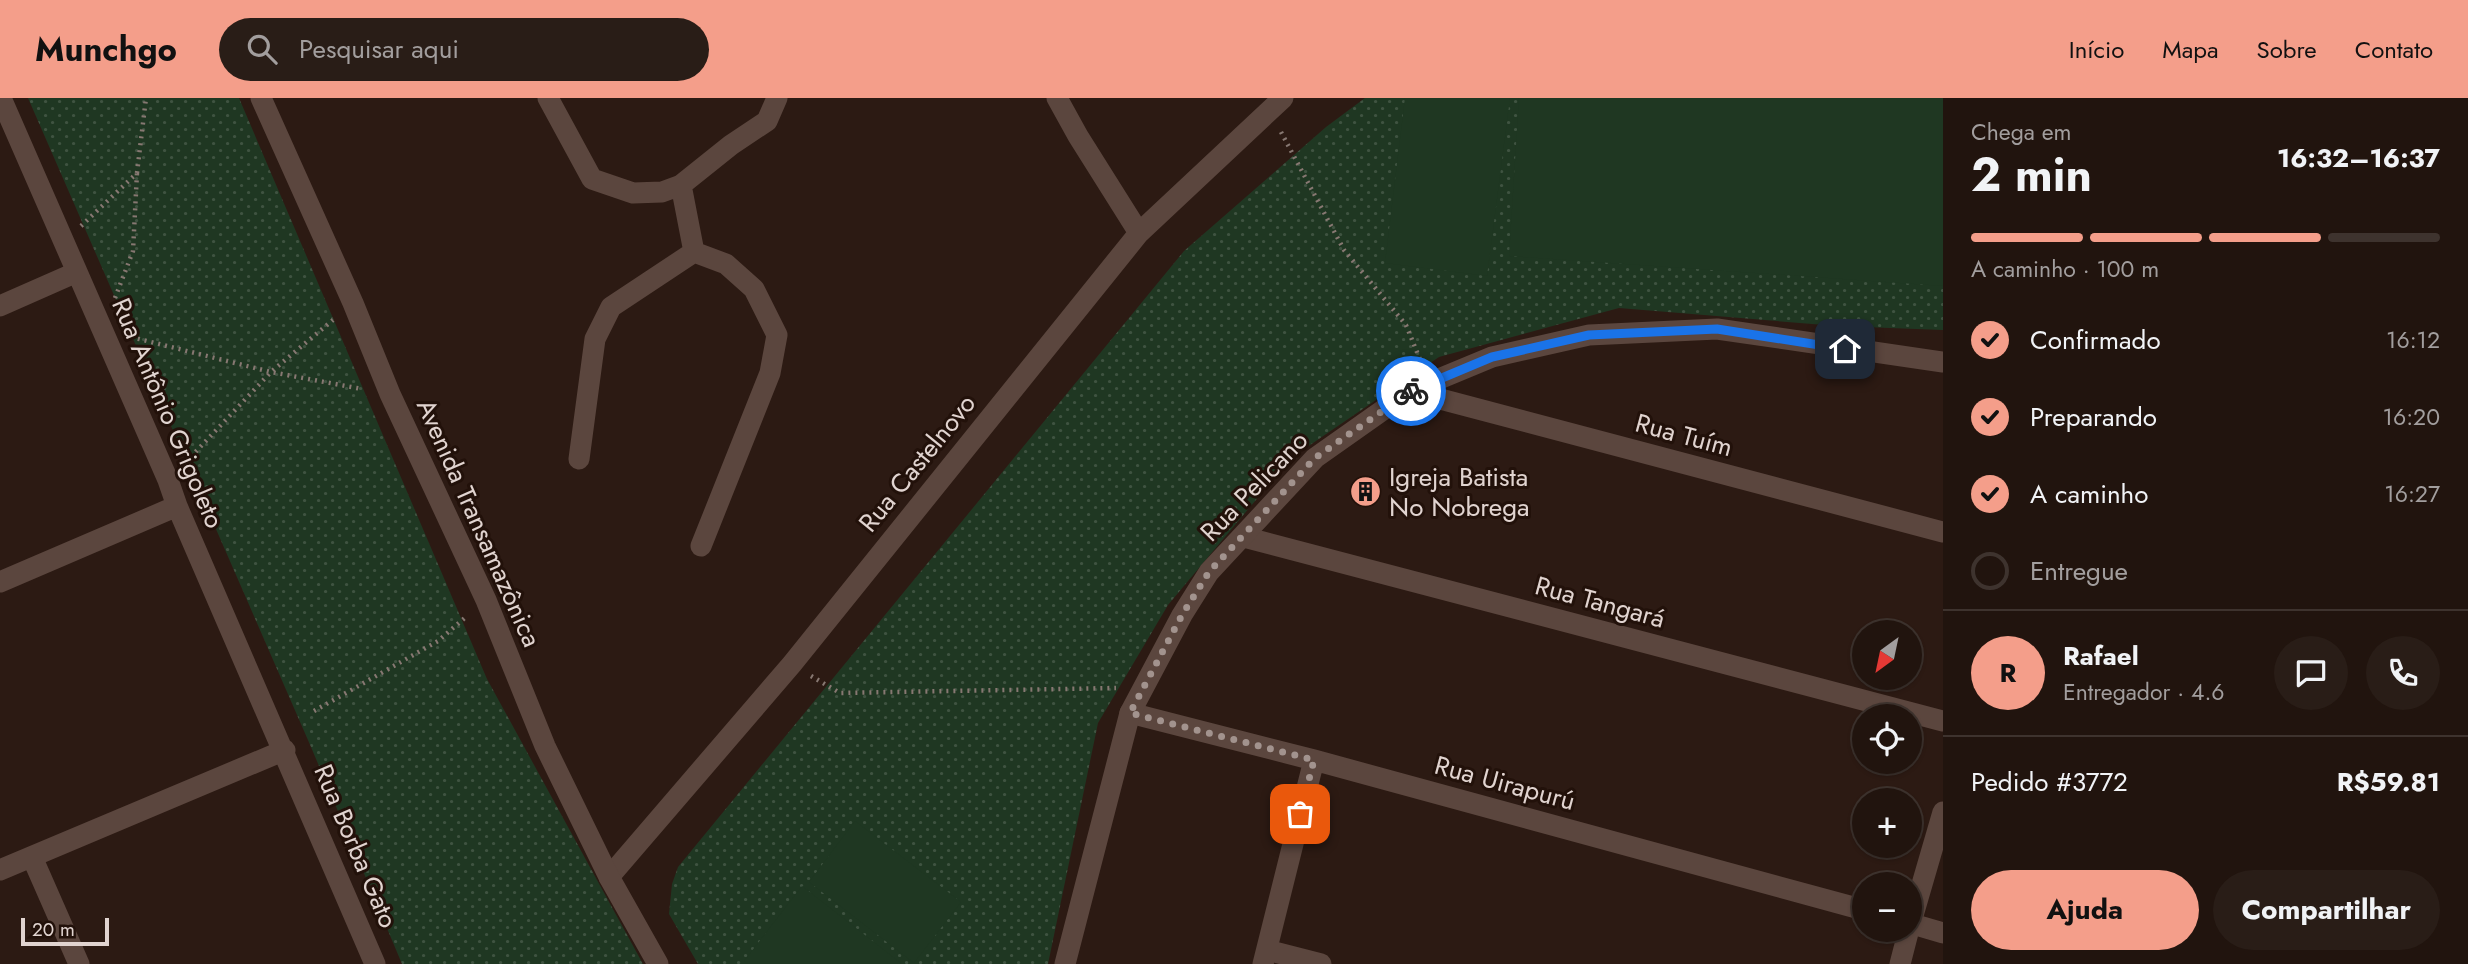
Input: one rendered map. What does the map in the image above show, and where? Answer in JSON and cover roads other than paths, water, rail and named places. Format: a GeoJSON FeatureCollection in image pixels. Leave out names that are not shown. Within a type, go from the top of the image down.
{"type":"FeatureCollection","features":[{"type":"Feature","properties":{"kind":"street","name":"Rua Antônio Grigoleto"},"geometry":{"type":"LineString","coordinates":[[1,98],[285,750]]}},
{"type":"Feature","properties":{"kind":"street","name":"Avenida Transamazônica"},"geometry":{"type":"LineString","coordinates":[[261,98],[353,303],[390,394],[486,600],[545,746],[609,877],[658,964]]}},
{"type":"Feature","properties":{"kind":"street"},"geometry":{"type":"LineString","coordinates":[[548,98],[593,179],[633,193],[662,192],[681,184],[767,121],[776,98]]}},
{"type":"Feature","properties":{"kind":"street"},"geometry":{"type":"LineString","coordinates":[[1058,98],[1078,136],[1139,233]]}},
{"type":"Feature","properties":{"kind":"street","name":"Rua Castelnovo"},"geometry":{"type":"LineString","coordinates":[[609,877],[792,664],[1139,233],[1276,104]]}},
{"type":"Feature","properties":{"kind":"street"},"geometry":{"type":"LineString","coordinates":[[681,184],[694,252]]}},
{"type":"Feature","properties":{"kind":"street"},"geometry":{"type":"LineString","coordinates":[[579,459],[596,339],[611,307],[694,252]]}},
{"type":"Feature","properties":{"kind":"street"},"geometry":{"type":"LineString","coordinates":[[694,252],[726,264],[754,289],[777,335],[770,373],[701,546]]}},
{"type":"Feature","properties":{"kind":"street"},"geometry":{"type":"LineString","coordinates":[[0,306],[77,272]]}},
{"type":"Feature","properties":{"kind":"street","name":"Rua Pelicano"},"geometry":{"type":"LineString","coordinates":[[1065,964],[1130,713],[1182,615],[1209,572],[1315,458],[1410,391],[1492,357],[1589,335],[1717,329],[1943,362]]}},
{"type":"Feature","properties":{"kind":"street","name":"Rua Tuím"},"geometry":{"type":"LineString","coordinates":[[1410,391],[1943,532]]}},
{"type":"Feature","properties":{"kind":"street"},"geometry":{"type":"LineString","coordinates":[[0,582],[177,506]]}},
{"type":"Feature","properties":{"kind":"street","name":"Rua Tangará"},"geometry":{"type":"LineString","coordinates":[[1244,537],[1943,721]]}},
{"type":"Feature","properties":{"kind":"street","name":"Rua Uirapurú"},"geometry":{"type":"LineString","coordinates":[[1130,713],[1314,760],[1852,907]]}},
{"type":"Feature","properties":{"kind":"street"},"geometry":{"type":"LineString","coordinates":[[0,870],[285,750]]}},
{"type":"Feature","properties":{"kind":"street","name":"Rua Borba Gato"},"geometry":{"type":"LineString","coordinates":[[285,750],[375,964]]}},
{"type":"Feature","properties":{"kind":"street"},"geometry":{"type":"LineString","coordinates":[[1314,760],[1265,957],[1321,964]]}},
{"type":"Feature","properties":{"kind":"street"},"geometry":{"type":"LineString","coordinates":[[1922,885],[1943,812]]}},
{"type":"Feature","properties":{"kind":"street"},"geometry":{"type":"LineString","coordinates":[[32,857],[79,964]]}},
{"type":"Feature","properties":{"kind":"street"},"geometry":{"type":"LineString","coordinates":[[1922,929],[1943,933]]}},
{"type":"Feature","properties":{"kind":"street"},"geometry":{"type":"LineString","coordinates":[[1900,964],[1906,942]]}},
{"type":"Feature","properties":{"kind":"place","name":"Igreja Batista No Nobrega"},"geometry":{"type":"Point","coordinates":[1366,492]}}]}
